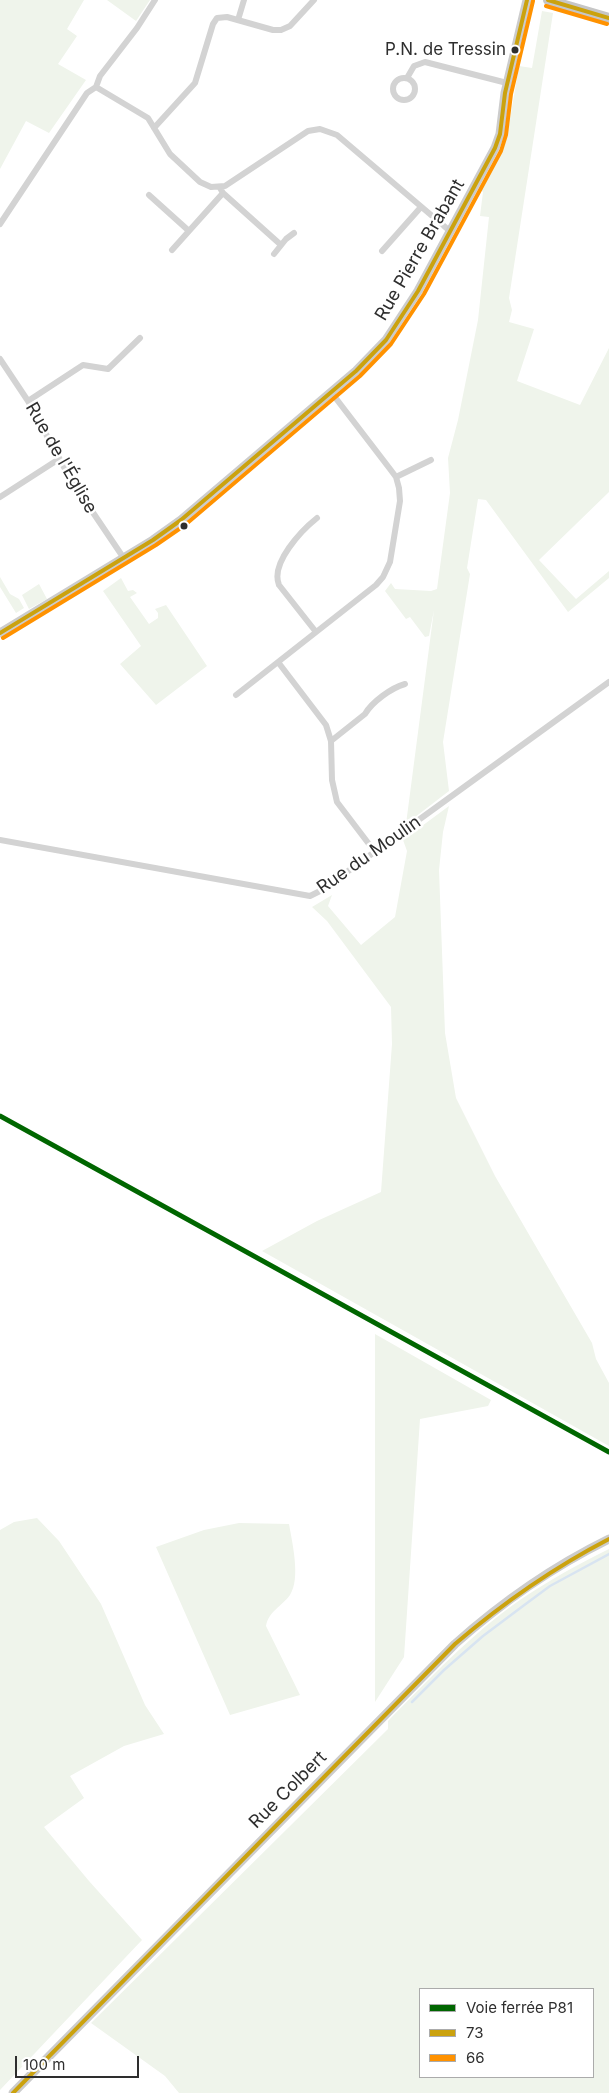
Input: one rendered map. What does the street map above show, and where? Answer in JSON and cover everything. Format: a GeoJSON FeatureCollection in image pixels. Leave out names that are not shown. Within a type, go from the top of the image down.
{"type":"FeatureCollection","features":[{"type":"Feature","properties":{"kind":"main road"},"geometry":{"type":"LineString","coordinates":[[548,0],[609,18]]}},
{"type":"Feature","properties":{"kind":"street"},"geometry":{"type":"LineString","coordinates":[[0,224],[87,93],[96,87],[100,76],[137,28],[155,0]]}},
{"type":"Feature","properties":{"kind":"street"},"geometry":{"type":"LineString","coordinates":[[238,20],[244,0]]}},
{"type":"Feature","properties":{"kind":"street"},"geometry":{"type":"LineString","coordinates":[[154,128],[195,83],[214,21],[224,16],[273,30],[284,30],[314,0]]}},
{"type":"Feature","properties":{"kind":"street","name":"Rue Pierre Brabant"},"geometry":{"type":"LineString","coordinates":[[0,633],[158,536],[199,506],[363,365],[391,334],[451,232],[498,141],[507,83],[527,0]]}},
{"type":"Feature","properties":{"kind":"street"},"geometry":{"type":"LineString","coordinates":[[407,78],[414,66],[425,62],[507,83]]}},
{"type":"Feature","properties":{"kind":"street"},"geometry":{"type":"LineString","coordinates":[[96,87],[144,114],[170,154],[196,179],[207,186],[221,190],[281,245]]}},
{"type":"Feature","properties":{"kind":"street"},"geometry":{"type":"LineString","coordinates":[[172,250],[221,190],[308,131],[320,129],[336,135],[451,232]]}},
{"type":"Feature","properties":{"kind":"street"},"geometry":{"type":"LineString","coordinates":[[150,195],[189,231]]}},
{"type":"Feature","properties":{"kind":"street"},"geometry":{"type":"LineString","coordinates":[[382,251],[421,207]]}},
{"type":"Feature","properties":{"kind":"street"},"geometry":{"type":"LineString","coordinates":[[274,254],[294,233]]}},
{"type":"Feature","properties":{"kind":"street"},"geometry":{"type":"LineString","coordinates":[[28,401],[83,365],[108,369],[140,338]]}},
{"type":"Feature","properties":{"kind":"street","name":"Rue de l'Église"},"geometry":{"type":"LineString","coordinates":[[1,364],[28,401],[59,459],[123,557]]}},
{"type":"Feature","properties":{"kind":"street"},"geometry":{"type":"LineString","coordinates":[[236,695],[376,585],[386,572],[391,556],[400,502],[396,477],[331,392]]}},
{"type":"Feature","properties":{"kind":"street"},"geometry":{"type":"LineString","coordinates":[[0,497],[59,459]]}},
{"type":"Feature","properties":{"kind":"street"},"geometry":{"type":"LineString","coordinates":[[396,477],[432,460]]}},
{"type":"Feature","properties":{"kind":"street"},"geometry":{"type":"LineString","coordinates":[[316,632],[279,585],[277,577],[294,540],[318,518]]}},
{"type":"Feature","properties":{"kind":"street"},"geometry":{"type":"LineString","coordinates":[[278,662],[324,722],[331,741],[332,780],[338,802],[375,852]]}},
{"type":"Feature","properties":{"kind":"street","name":"Rue du Moulin"},"geometry":{"type":"LineString","coordinates":[[0,840],[306,896],[322,890],[609,682]]}},
{"type":"Feature","properties":{"kind":"street"},"geometry":{"type":"LineString","coordinates":[[331,741],[396,687],[405,684]]}},
{"type":"Feature","properties":{"kind":"street","name":"Rue Colbert"},"geometry":{"type":"LineString","coordinates":[[13,2093],[455,1644],[500,1605],[533,1582],[609,1539]]}},
{"type":"Feature","properties":{"kind":"shaded area"},"geometry":{"type":"Polygon","coordinates":[[[0,0],[84,0],[67,29],[77,36],[58,64],[86,80],[49,133],[26,121],[0,169],[0,0]]]}},
{"type":"Feature","properties":{"kind":"shaded area"},"geometry":{"type":"Polygon","coordinates":[[[107,0],[150,0],[136,21],[107,0]]]}},
{"type":"Feature","properties":{"kind":"shaded area"},"geometry":{"type":"Polygon","coordinates":[[[542,11],[553,13],[509,298],[512,310],[509,322],[534,329],[517,381],[580,405],[609,348],[609,492],[539,560],[576,599],[609,571],[609,578],[568,612],[486,500],[478,499],[467,568],[470,574],[443,742],[449,791],[406,824],[434,610],[429,636],[425,637],[410,617],[406,619],[385,591],[391,583],[395,589],[431,591],[437,589],[450,493],[448,458],[458,420],[478,320],[489,217],[480,216],[483,192],[481,190],[508,131],[519,66],[532,68],[542,11]]]}},
{"type":"Feature","properties":{"kind":"shaded area"},"geometry":{"type":"Polygon","coordinates":[[[0,577],[10,594],[19,599],[24,608],[16,613],[0,587],[0,577]]]}},
{"type":"Feature","properties":{"kind":"shaded area"},"geometry":{"type":"Polygon","coordinates":[[[121,578],[128,591],[133,590],[137,593],[130,597],[149,624],[158,618],[158,613],[155,609],[166,605],[207,666],[156,705],[120,664],[141,646],[103,591],[121,578]]]}},
{"type":"Feature","properties":{"kind":"shaded area"},"geometry":{"type":"Polygon","coordinates":[[[39,584],[47,599],[29,609],[22,595],[39,584]]]}},
{"type":"Feature","properties":{"kind":"shaded area"},"geometry":{"type":"Polygon","coordinates":[[[449,806],[443,832],[439,870],[445,1033],[456,1098],[495,1176],[592,1343],[596,1359],[609,1383],[609,1446],[262,1251],[317,1221],[381,1192],[392,1044],[391,1007],[327,921],[312,907],[332,895],[328,906],[361,945],[395,917],[407,851],[403,840],[449,806]]]}},
{"type":"Feature","properties":{"kind":"shaded area"},"geometry":{"type":"Polygon","coordinates":[[[375,1334],[491,1400],[488,1406],[420,1419],[404,1657],[375,1702],[375,1334]]]}},
{"type":"Feature","properties":{"kind":"shaded area"},"geometry":{"type":"Polygon","coordinates":[[[37,1518],[59,1541],[101,1604],[145,1705],[164,1734],[124,1746],[70,1776],[84,1798],[44,1827],[142,1940],[0,2090],[0,1530],[14,1522],[37,1518]]]}},
{"type":"Feature","properties":{"kind":"shaded area"},"geometry":{"type":"Polygon","coordinates":[[[239,1523],[289,1524],[295,1560],[293,1588],[287,1599],[270,1617],[266,1626],[300,1695],[230,1715],[156,1547],[204,1530],[239,1523]]]}},
{"type":"Feature","properties":{"kind":"shaded area"},"geometry":{"type":"Polygon","coordinates":[[[609,1549],[609,2093],[179,2093],[165,2076],[91,2023],[388,1729],[388,1721],[435,1673],[484,1627],[502,1613],[552,1579],[609,1549]]]}},
{"type":"Feature","properties":{"kind":"waterway"},"geometry":{"type":"LineString","coordinates":[[412,1702],[444,1670],[483,1636],[550,1586],[609,1554]]}},
{"type":"Feature","properties":{"kind":"rail line","name":"P81"},"geometry":{"type":"LineString","coordinates":[[0,1116],[609,1452]]}},
{"type":"Feature","properties":{"kind":"transit line","name":"73"},"geometry":{"type":"LineString","coordinates":[[0,633],[153,540],[181,520],[356,371],[386,340],[418,291],[495,148],[500,134],[505,93],[527,0]]}},
{"type":"Feature","properties":{"kind":"transit line","name":"73"},"geometry":{"type":"LineString","coordinates":[[548,0],[609,18]]}},
{"type":"Feature","properties":{"kind":"transit line","name":"66"},"geometry":{"type":"LineString","coordinates":[[3,638],[156,545],[185,525],[360,376],[391,344],[424,294],[501,151],[506,135],[511,94],[533,1]]}},
{"type":"Feature","properties":{"kind":"transit line","name":"66"},"geometry":{"type":"LineString","coordinates":[[546,6],[607,24]]}},
{"type":"Feature","properties":{"kind":"transit line","name":"73"},"geometry":{"type":"LineString","coordinates":[[13,2093],[455,1644],[491,1614],[529,1587],[609,1539]]}},
{"type":"Feature","properties":{"kind":"place","name":"P.N. de Tressin"},"geometry":{"type":"Point","coordinates":[515,50]}}]}
